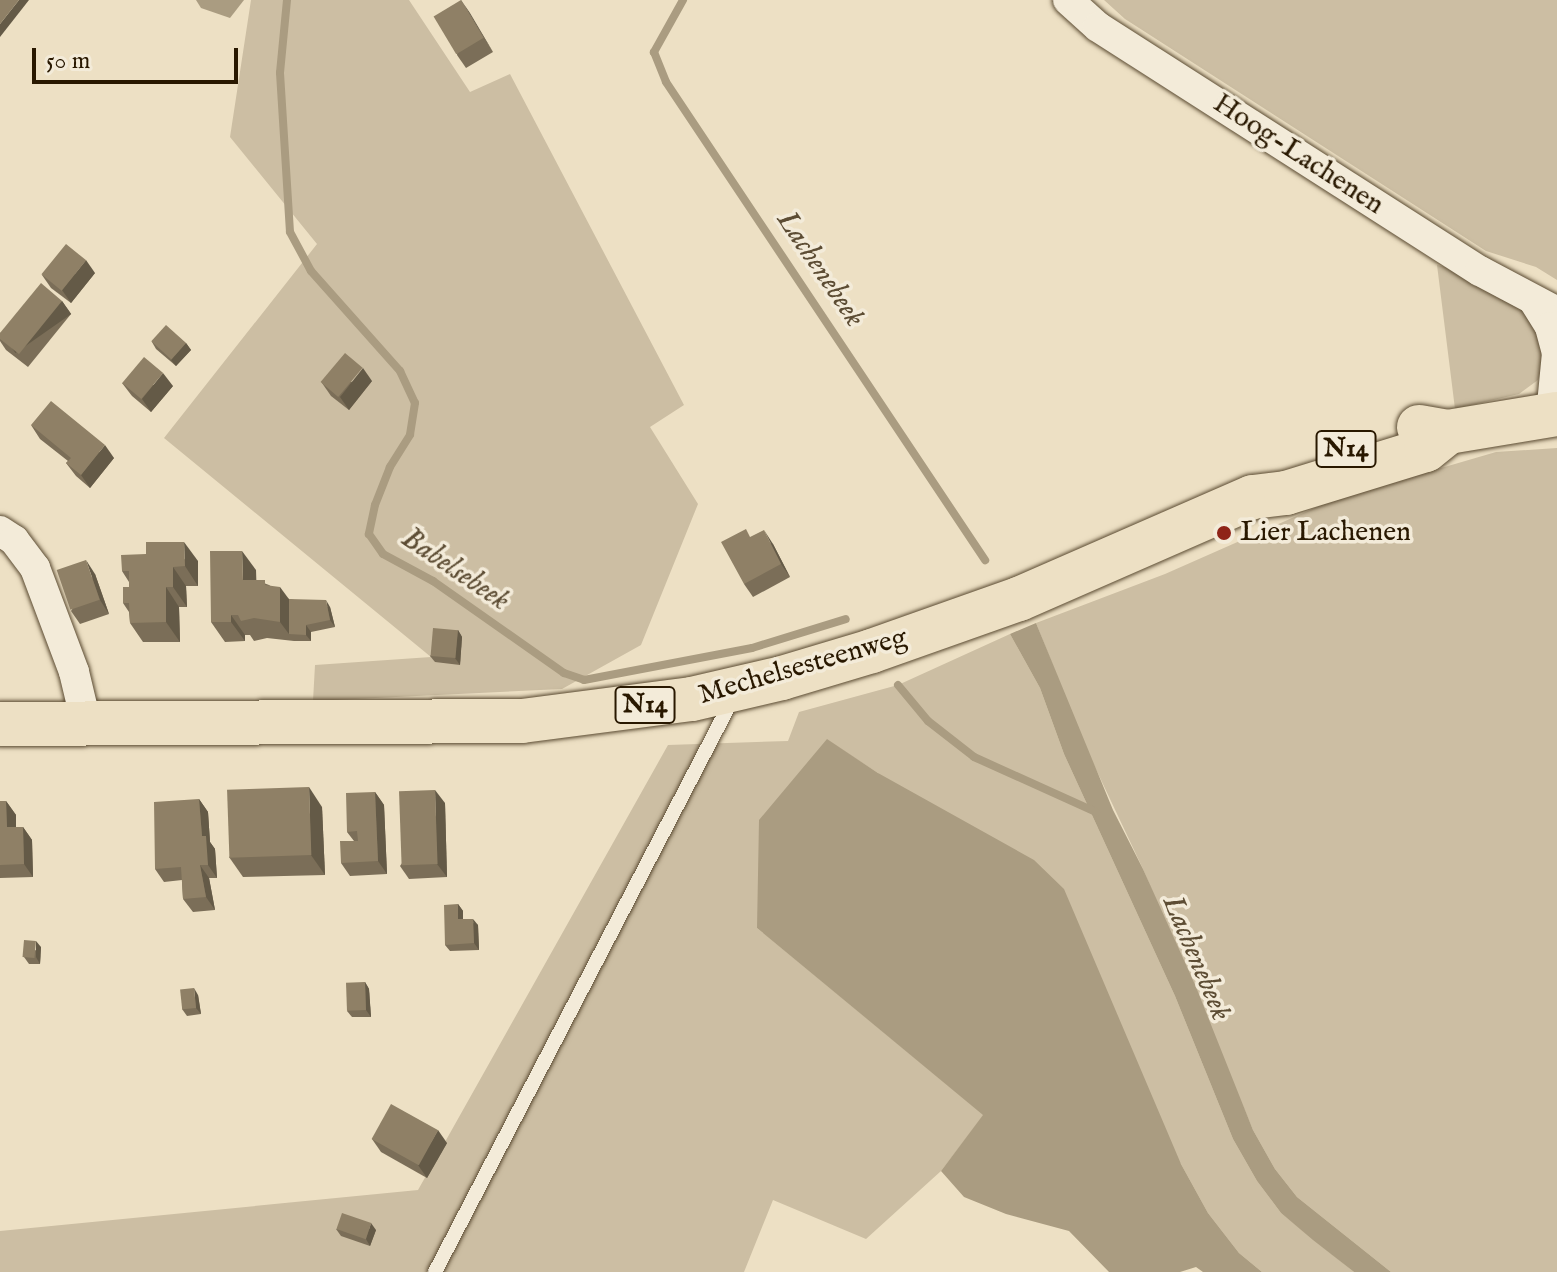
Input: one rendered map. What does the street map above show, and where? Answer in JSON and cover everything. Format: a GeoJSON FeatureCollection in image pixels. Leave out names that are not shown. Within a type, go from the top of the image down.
{"type":"FeatureCollection","features":[{"type":"Feature","properties":{"kind":"main road","name":"Mechelsesteenweg"},"geometry":{"type":"LineString","coordinates":[[0,724],[87,726],[522,721],[692,699],[872,651],[1019,599],[1253,497],[1286,493],[1426,450],[1448,432],[1554,414]]}},
{"type":"Feature","properties":{"kind":"street","name":"Hoog-Lachenen"},"geometry":{"type":"LineString","coordinates":[[1068,0],[1098,27],[1480,271],[1545,306],[1557,353],[1554,414]]}},
{"type":"Feature","properties":{"kind":"street"},"geometry":{"type":"LineString","coordinates":[[0,531],[14,540],[35,568],[74,672],[87,726]]}},
{"type":"Feature","properties":{"kind":"lane"},"geometry":{"type":"LineString","coordinates":[[435,1272],[737,689]]}},
{"type":"Feature","properties":{"kind":"shaded area"},"geometry":{"type":"Polygon","coordinates":[[[196,0],[244,0],[230,18],[201,8],[196,0]]]}},
{"type":"Feature","properties":{"kind":"shaded area"},"geometry":{"type":"Polygon","coordinates":[[[251,0],[409,0],[470,92],[510,74],[684,405],[650,427],[698,504],[641,645],[562,689],[313,701],[315,665],[431,657],[164,438],[317,244],[230,137],[251,0]]]}},
{"type":"Feature","properties":{"kind":"shaded area"},"geometry":{"type":"Polygon","coordinates":[[[1104,0],[1557,0],[1557,280],[1536,267],[1486,251],[1125,19],[1104,0]]]}},
{"type":"Feature","properties":{"kind":"shaded area"},"geometry":{"type":"Polygon","coordinates":[[[1437,265],[1469,273],[1530,312],[1547,357],[1538,380],[1519,394],[1455,409],[1437,265]]]}},
{"type":"Feature","properties":{"kind":"shaded area"},"geometry":{"type":"Polygon","coordinates":[[[1557,448],[1557,1272],[1391,1272],[1297,1197],[1275,1169],[1253,1130],[1143,869],[1085,746],[1036,623],[1165,574],[1335,499],[1496,452],[1557,448]]]}},
{"type":"Feature","properties":{"kind":"shaded area"},"geometry":{"type":"Polygon","coordinates":[[[1036,623],[1113,810],[1196,987],[1253,1130],[1275,1169],[1297,1197],[1391,1272],[1354,1272],[1313,1240],[1281,1213],[1257,1181],[1233,1139],[1175,996],[1064,754],[1040,688],[1010,634],[1036,623]]]}},
{"type":"Feature","properties":{"kind":"shaded area"},"geometry":{"type":"Polygon","coordinates":[[[1010,634],[1040,688],[1064,754],[1175,996],[1233,1139],[1257,1181],[1281,1213],[1354,1272],[1262,1272],[1239,1253],[1208,1213],[1181,1164],[878,773],[827,740],[757,928],[984,1115],[941,1171],[866,1239],[773,1200],[744,1272],[0,1272],[0,1231],[418,1190],[668,745],[788,741],[799,712],[898,685],[1010,634]]]}},
{"type":"Feature","properties":{"kind":"shaded area"},"geometry":{"type":"Polygon","coordinates":[[[827,739],[878,773],[1034,860],[1064,889],[1181,1164],[1208,1213],[1239,1253],[1262,1272],[1203,1272],[1196,1267],[1180,1272],[1109,1272],[1069,1231],[1006,1214],[964,1197],[941,1171],[983,1115],[757,928],[759,820],[827,739]]]}},
{"type":"Feature","properties":{"kind":"building"},"geometry":{"type":"Polygon","coordinates":[[[0,0],[19,0],[0,24],[0,0]]]}},
{"type":"Feature","properties":{"kind":"building"},"geometry":{"type":"Polygon","coordinates":[[[461,0],[484,38],[456,54],[434,16],[461,0]]]}},
{"type":"Feature","properties":{"kind":"building"},"geometry":{"type":"Polygon","coordinates":[[[66,244],[86,260],[62,291],[41,274],[66,244]]]}},
{"type":"Feature","properties":{"kind":"building"},"geometry":{"type":"Polygon","coordinates":[[[41,283],[62,301],[19,354],[0,339],[0,333],[41,283]]]}},
{"type":"Feature","properties":{"kind":"building"},"geometry":{"type":"Polygon","coordinates":[[[166,325],[186,343],[171,359],[151,341],[166,325]]]}},
{"type":"Feature","properties":{"kind":"building"},"geometry":{"type":"Polygon","coordinates":[[[345,353],[363,368],[338,397],[321,382],[345,353]]]}},
{"type":"Feature","properties":{"kind":"building"},"geometry":{"type":"Polygon","coordinates":[[[144,357],[163,373],[141,399],[122,383],[144,357]]]}},
{"type":"Feature","properties":{"kind":"building"},"geometry":{"type":"Polygon","coordinates":[[[51,401],[105,445],[81,475],[66,463],[71,458],[31,425],[51,401]]]}},
{"type":"Feature","properties":{"kind":"building"},"geometry":{"type":"Polygon","coordinates":[[[746,529],[750,537],[764,530],[781,564],[744,584],[721,542],[746,529]]]}},
{"type":"Feature","properties":{"kind":"building"},"geometry":{"type":"Polygon","coordinates":[[[146,542],[184,542],[185,566],[173,567],[173,587],[166,587],[166,622],[130,623],[129,603],[123,603],[123,587],[129,587],[129,571],[122,571],[121,555],[146,554],[146,542]]]}},
{"type":"Feature","properties":{"kind":"building"},"geometry":{"type":"Polygon","coordinates":[[[210,551],[242,551],[243,580],[265,580],[265,585],[280,587],[280,622],[254,618],[241,621],[238,615],[231,615],[231,622],[211,622],[210,551]]]}},
{"type":"Feature","properties":{"kind":"building"},"geometry":{"type":"Polygon","coordinates":[[[86,560],[100,600],[70,610],[57,570],[86,560]]]}},
{"type":"Feature","properties":{"kind":"building"},"geometry":{"type":"Polygon","coordinates":[[[289,599],[326,600],[330,620],[306,625],[306,635],[289,634],[289,599]]]}},
{"type":"Feature","properties":{"kind":"building"},"geometry":{"type":"Polygon","coordinates":[[[433,628],[458,630],[455,658],[431,656],[433,628]]]}},
{"type":"Feature","properties":{"kind":"building"},"geometry":{"type":"Polygon","coordinates":[[[309,787],[311,855],[229,858],[227,790],[309,787]]]}},
{"type":"Feature","properties":{"kind":"building"},"geometry":{"type":"Polygon","coordinates":[[[435,790],[438,864],[402,865],[399,791],[435,790]]]}},
{"type":"Feature","properties":{"kind":"building"},"geometry":{"type":"Polygon","coordinates":[[[375,792],[378,861],[341,863],[340,841],[358,841],[357,831],[347,832],[346,793],[375,792]]]}},
{"type":"Feature","properties":{"kind":"building"},"geometry":{"type":"Polygon","coordinates":[[[199,799],[202,836],[206,836],[208,865],[200,865],[206,897],[183,899],[181,867],[155,869],[154,802],[199,799]]]}},
{"type":"Feature","properties":{"kind":"building"},"geometry":{"type":"Polygon","coordinates":[[[0,801],[6,801],[7,827],[23,827],[24,864],[0,865],[0,801]]]}},
{"type":"Feature","properties":{"kind":"building"},"geometry":{"type":"Polygon","coordinates":[[[458,904],[458,919],[473,919],[474,943],[445,945],[444,905],[458,904]]]}},
{"type":"Feature","properties":{"kind":"building"},"geometry":{"type":"Polygon","coordinates":[[[24,940],[36,941],[34,958],[23,957],[24,940]]]}},
{"type":"Feature","properties":{"kind":"building"},"geometry":{"type":"Polygon","coordinates":[[[365,982],[366,1010],[347,1011],[346,983],[365,982]]]}},
{"type":"Feature","properties":{"kind":"building"},"geometry":{"type":"Polygon","coordinates":[[[194,988],[196,1008],[182,1009],[180,989],[194,988]]]}},
{"type":"Feature","properties":{"kind":"building"},"geometry":{"type":"Polygon","coordinates":[[[391,1104],[438,1130],[419,1165],[372,1139],[391,1104]]]}},
{"type":"Feature","properties":{"kind":"building"},"geometry":{"type":"Polygon","coordinates":[[[342,1213],[371,1223],[366,1239],[336,1229],[342,1213]]]}},
{"type":"Feature","properties":{"kind":"waterway","name":"Babelsebeek"},"geometry":{"type":"LineString","coordinates":[[287,0],[280,73],[290,232],[311,271],[400,371],[415,403],[410,435],[390,467],[375,505],[369,534],[383,554],[433,581],[564,673],[584,680],[752,648],[846,619]]}},
{"type":"Feature","properties":{"kind":"waterway","name":"Lachenebeek"},"geometry":{"type":"LineString","coordinates":[[683,0],[654,52],[666,82],[985,560]]}},
{"type":"Feature","properties":{"kind":"waterway","name":"Babelsebeek"},"geometry":{"type":"LineString","coordinates":[[898,685],[928,721],[974,757],[1096,812]]}},
{"type":"Feature","properties":{"kind":"place","name":"Lier Lachenen"},"geometry":{"type":"Point","coordinates":[1224,533]}}]}
